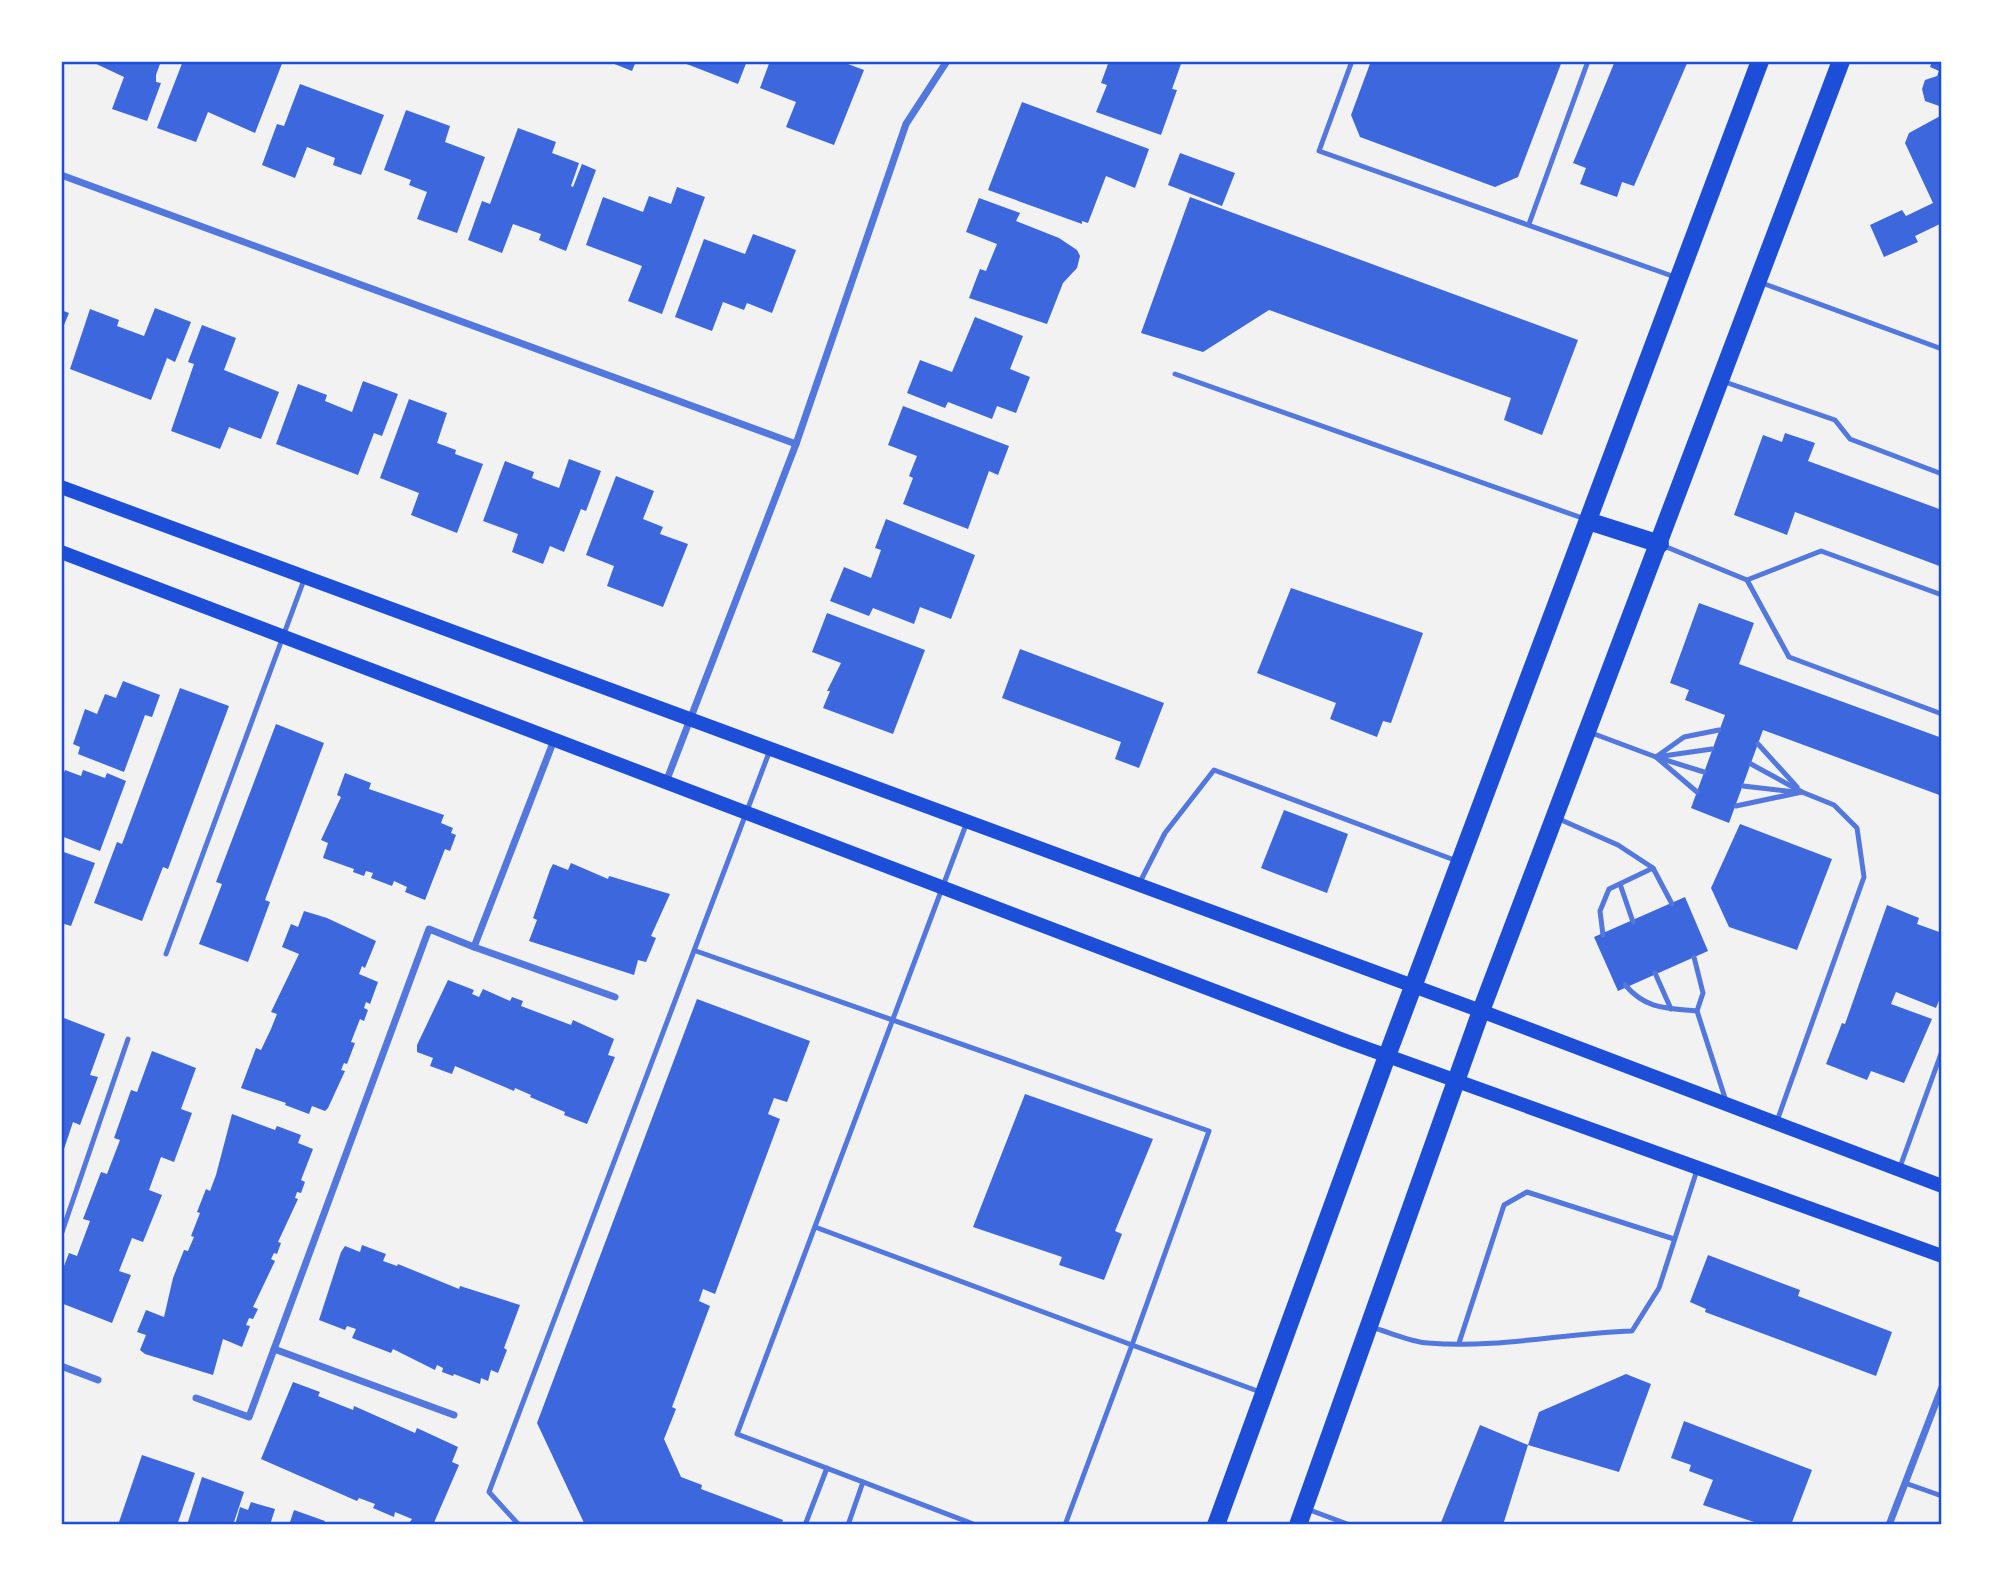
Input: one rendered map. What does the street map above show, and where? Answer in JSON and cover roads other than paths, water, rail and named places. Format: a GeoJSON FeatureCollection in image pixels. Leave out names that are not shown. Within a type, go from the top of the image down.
{"type":"FeatureCollection","features":[{"type":"Feature","properties":{"kind":"main road"},"geometry":{"type":"LineString","coordinates":[[1216,1525],[1387,1056],[1760,61]]}},
{"type":"Feature","properties":{"kind":"main road"},"geometry":{"type":"LineString","coordinates":[[1301,1516],[1481,1011],[1589,732],[1841,61]]}},
{"type":"Feature","properties":{"kind":"main road"},"geometry":{"type":"LineString","coordinates":[[61,487],[1481,1011],[1942,1186]]}},
{"type":"Feature","properties":{"kind":"main road"},"geometry":{"type":"LineString","coordinates":[[1588,520],[1660,544]]}},
{"type":"Feature","properties":{"kind":"main road"},"geometry":{"type":"LineString","coordinates":[[61,552],[1387,1056],[1942,1256]]}},
{"type":"Feature","properties":{"kind":"street"},"geometry":{"type":"LineString","coordinates":[[666,782],[796,444],[906,124],[947,61]]}},
{"type":"Feature","properties":{"kind":"street"},"geometry":{"type":"LineString","coordinates":[[61,175],[796,444]]}},
{"type":"Feature","properties":{"kind":"street"},"geometry":{"type":"LineString","coordinates":[[474,947],[555,740]]}},
{"type":"Feature","properties":{"kind":"street"},"geometry":{"type":"LineString","coordinates":[[196,1398],[249,1417],[429,929],[615,997]]}},
{"type":"Feature","properties":{"kind":"street"},"geometry":{"type":"LineString","coordinates":[[274,1349],[454,1415]]}},
{"type":"Feature","properties":{"kind":"street"},"geometry":{"type":"LineString","coordinates":[[61,1366],[98,1380]]}},
{"type":"Feature","properties":{"kind":"street"},"geometry":{"type":"LineString","coordinates":[[1889,1525],[1942,1387]]}},
{"type":"Feature","properties":{"kind":"lane"},"geometry":{"type":"LineString","coordinates":[[1352,61],[1319,151],[1678,278]]}},
{"type":"Feature","properties":{"kind":"lane"},"geometry":{"type":"LineString","coordinates":[[1529,224],[1588,61]]}},
{"type":"Feature","properties":{"kind":"lane"},"geometry":{"type":"LineString","coordinates":[[1759,282],[1942,349]]}},
{"type":"Feature","properties":{"kind":"lane"},"geometry":{"type":"LineString","coordinates":[[1175,374],[1588,520]]}},
{"type":"Feature","properties":{"kind":"lane"},"geometry":{"type":"LineString","coordinates":[[1722,381],[1835,420],[1850,439],[1942,474]]}},
{"type":"Feature","properties":{"kind":"lane"},"geometry":{"type":"LineString","coordinates":[[1660,544],[1747,580],[1789,657],[1942,714]]}},
{"type":"Feature","properties":{"kind":"lane"},"geometry":{"type":"LineString","coordinates":[[1747,580],[1821,551],[1942,595]]}},
{"type":"Feature","properties":{"kind":"lane"},"geometry":{"type":"LineString","coordinates":[[166,954],[305,577]]}},
{"type":"Feature","properties":{"kind":"lane"},"geometry":{"type":"LineString","coordinates":[[1656,757],[1684,737],[1719,730]]}},
{"type":"Feature","properties":{"kind":"lane"},"geometry":{"type":"LineString","coordinates":[[1589,732],[1704,772]]}},
{"type":"Feature","properties":{"kind":"lane"},"geometry":{"type":"LineString","coordinates":[[1758,744],[1802,792]]}},
{"type":"Feature","properties":{"kind":"lane"},"geometry":{"type":"LineString","coordinates":[[519,1525],[489,1492],[770,750]]}},
{"type":"Feature","properties":{"kind":"lane"},"geometry":{"type":"LineString","coordinates":[[1656,757],[1712,750]]}},
{"type":"Feature","properties":{"kind":"lane"},"geometry":{"type":"LineString","coordinates":[[1656,757],[1697,792]]}},
{"type":"Feature","properties":{"kind":"lane"},"geometry":{"type":"LineString","coordinates":[[1751,764],[1802,792],[1834,805],[1857,828],[1864,877],[1776,1124]]}},
{"type":"Feature","properties":{"kind":"lane"},"geometry":{"type":"LineString","coordinates":[[1138,886],[1165,833],[1213,770],[1460,862]]}},
{"type":"Feature","properties":{"kind":"lane"},"geometry":{"type":"LineString","coordinates":[[1742,786],[1802,792]]}},
{"type":"Feature","properties":{"kind":"lane"},"geometry":{"type":"LineString","coordinates":[[1736,806],[1802,792]]}},
{"type":"Feature","properties":{"kind":"lane"},"geometry":{"type":"LineString","coordinates":[[1556,818],[1618,845],[1653,868],[1672,904]]}},
{"type":"Feature","properties":{"kind":"lane"},"geometry":{"type":"LineString","coordinates":[[967,822],[737,1434],[976,1525]]}},
{"type":"Feature","properties":{"kind":"lane"},"geometry":{"type":"LineString","coordinates":[[1603,935],[1600,911],[1609,889],[1653,868]]}},
{"type":"Feature","properties":{"kind":"lane"},"geometry":{"type":"LineString","coordinates":[[1620,884],[1633,922]]}},
{"type":"Feature","properties":{"kind":"lane"},"geometry":{"type":"LineString","coordinates":[[696,951],[894,1018],[1209,1131],[1065,1525]]}},
{"type":"Feature","properties":{"kind":"lane"},"geometry":{"type":"LineString","coordinates":[[1695,957],[1703,993],[1697,1011],[1727,1104]]}},
{"type":"Feature","properties":{"kind":"lane"},"geometry":{"type":"LineString","coordinates":[[1655,973],[1671,1009]]}},
{"type":"Feature","properties":{"kind":"lane"},"geometry":{"type":"LineString","coordinates":[[1625,985],[1638,1001],[1671,1009],[1697,1011]]}},
{"type":"Feature","properties":{"kind":"lane"},"geometry":{"type":"LineString","coordinates":[[61,1235],[128,1039]]}},
{"type":"Feature","properties":{"kind":"lane"},"geometry":{"type":"LineString","coordinates":[[1899,1170],[1942,1051]]}},
{"type":"Feature","properties":{"kind":"lane"},"geometry":{"type":"LineString","coordinates":[[1370,1326],[1426,1343],[1509,1344],[1580,1333],[1632,1331],[1658,1288],[1698,1167]]}},
{"type":"Feature","properties":{"kind":"lane"},"geometry":{"type":"LineString","coordinates":[[1459,1343],[1504,1205],[1527,1192],[1674,1239]]}},
{"type":"Feature","properties":{"kind":"lane"},"geometry":{"type":"LineString","coordinates":[[815,1227],[1265,1393]]}},
{"type":"Feature","properties":{"kind":"lane"},"geometry":{"type":"LineString","coordinates":[[805,1525],[827,1468]]}},
{"type":"Feature","properties":{"kind":"lane"},"geometry":{"type":"LineString","coordinates":[[848,1525],[863,1482]]}},
{"type":"Feature","properties":{"kind":"lane"},"geometry":{"type":"LineString","coordinates":[[1905,1483],[1942,1496]]}},
{"type":"Feature","properties":{"kind":"lane"},"geometry":{"type":"LineString","coordinates":[[1301,1516],[1350,1525]]}}]}
